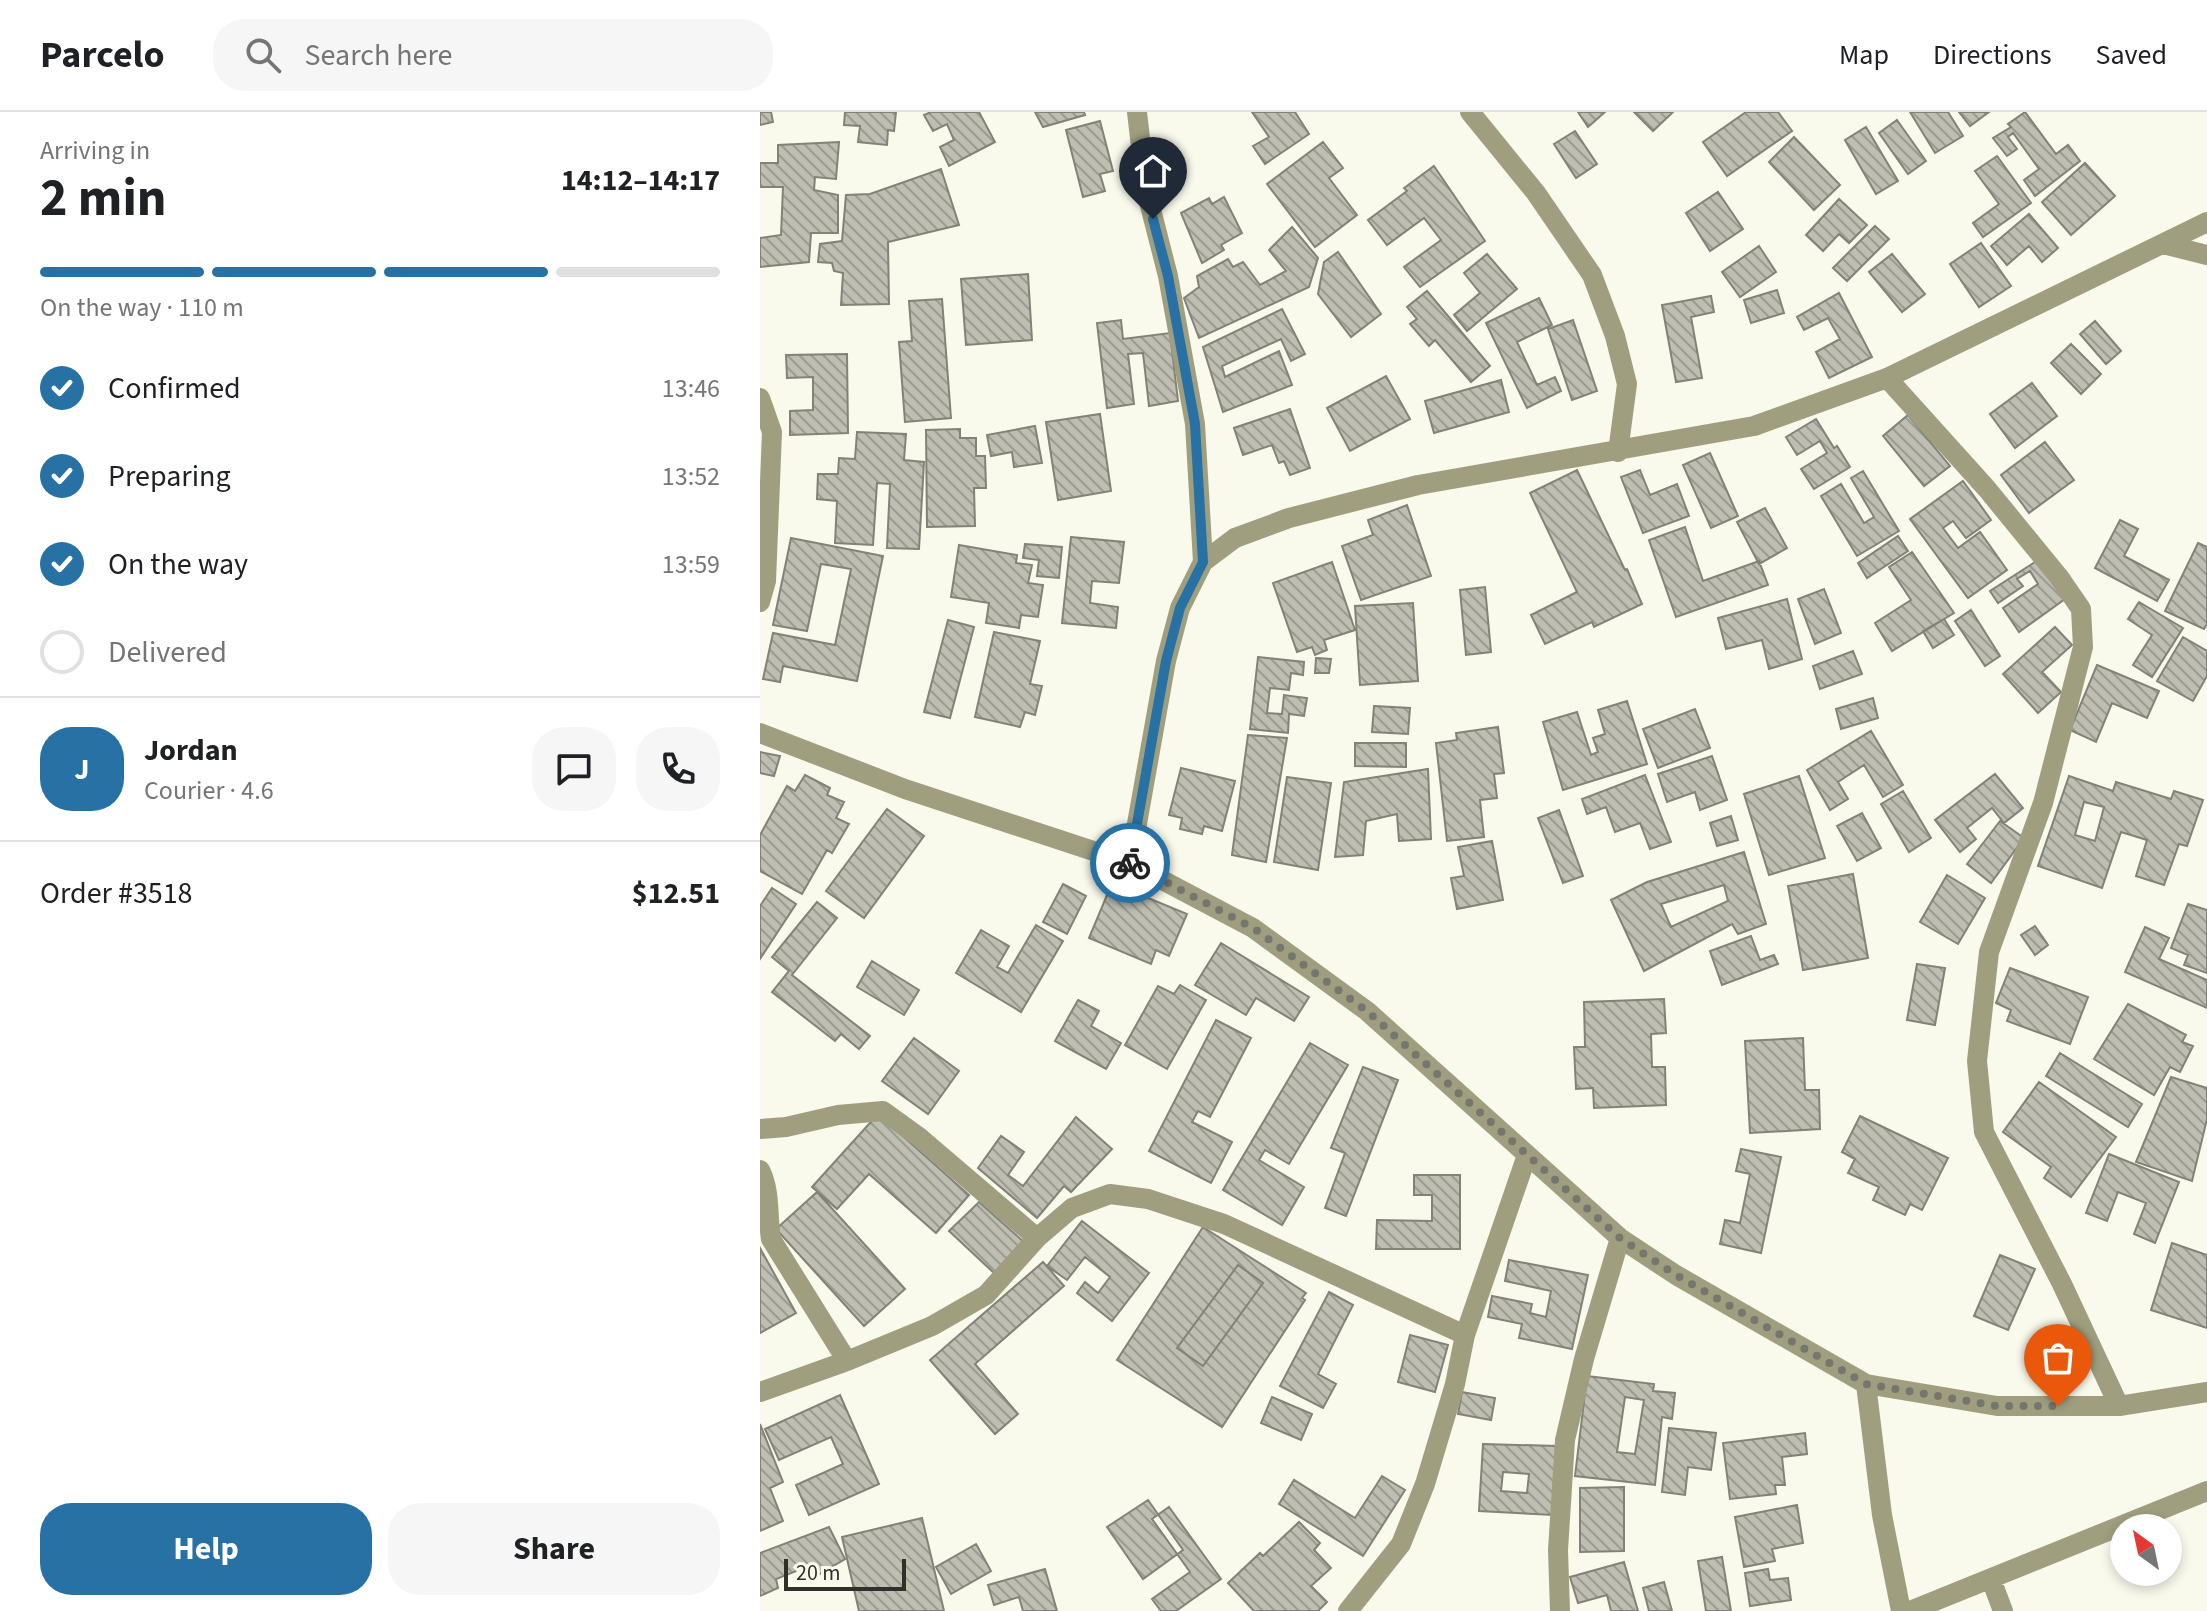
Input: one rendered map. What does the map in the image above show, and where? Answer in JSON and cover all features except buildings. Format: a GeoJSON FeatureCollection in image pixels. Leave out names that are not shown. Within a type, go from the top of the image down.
{"type":"FeatureCollection","features":[{"type":"Feature","properties":{"kind":"street"},"geometry":{"type":"LineString","coordinates":[[1137,112],[1146,190],[1168,276],[1195,424],[1203,562]]}},
{"type":"Feature","properties":{"kind":"street"},"geometry":{"type":"LineString","coordinates":[[1470,112],[1536,193],[1592,275],[1615,336],[1627,384],[1618,452]]}},
{"type":"Feature","properties":{"kind":"street"},"geometry":{"type":"LineString","coordinates":[[1130,863],[1166,661],[1180,608],[1203,562],[1235,538],[1289,518],[1418,485],[1754,426],[1887,378],[2207,222]]}},
{"type":"Feature","properties":{"kind":"street"},"geometry":{"type":"LineString","coordinates":[[2163,244],[2207,255]]}},
{"type":"Feature","properties":{"kind":"street"},"geometry":{"type":"LineString","coordinates":[[1887,378],[1987,489],[2059,577],[2081,609],[2083,647],[2043,803],[1989,952],[1977,1061],[1984,1132],[2062,1284],[2119,1406]]}},
{"type":"Feature","properties":{"kind":"street"},"geometry":{"type":"LineString","coordinates":[[760,398],[772,432],[766,581],[760,602]]}},
{"type":"Feature","properties":{"kind":"street"},"geometry":{"type":"LineString","coordinates":[[760,733],[905,789],[1130,863],[1253,928],[1367,1011],[1620,1238],[1676,1275],[1866,1384],[1997,1406],[2119,1406],[2207,1392]]}},
{"type":"Feature","properties":{"kind":"street"},"geometry":{"type":"LineString","coordinates":[[760,1129],[786,1127],[838,1115],[883,1111],[919,1137],[1037,1238]]}},
{"type":"Feature","properties":{"kind":"street"},"geometry":{"type":"LineString","coordinates":[[1350,1610],[1401,1544],[1441,1435],[1465,1335],[1527,1155]]}},
{"type":"Feature","properties":{"kind":"street"},"geometry":{"type":"LineString","coordinates":[[760,1170],[768,1197],[771,1239],[847,1361]]}},
{"type":"Feature","properties":{"kind":"street"},"geometry":{"type":"LineString","coordinates":[[760,1392],[932,1326],[986,1295],[1037,1238],[1072,1208],[1110,1194],[1148,1199],[1224,1224],[1465,1335]]}},
{"type":"Feature","properties":{"kind":"street"},"geometry":{"type":"LineString","coordinates":[[1560,1611],[1558,1550],[1565,1440],[1584,1359],[1620,1238]]}},
{"type":"Feature","properties":{"kind":"street"},"geometry":{"type":"LineString","coordinates":[[1866,1384],[1882,1515],[1901,1611]]}},
{"type":"Feature","properties":{"kind":"street"},"geometry":{"type":"LineString","coordinates":[[1910,1611],[2207,1491]]}},
{"type":"Feature","properties":{"kind":"street"},"geometry":{"type":"LineString","coordinates":[[1991,1579],[2003,1611]]}},
{"type":"Feature","properties":{"kind":"way so far"},"geometry":{"type":"LineString","coordinates":[[1130,863],[1253,928],[1367,1011],[1620,1238],[1676,1275],[1866,1384],[1997,1406],[2058,1406]]}},
{"type":"Feature","properties":{"kind":"route"},"geometry":{"type":"LineString","coordinates":[[1130,863],[1166,661],[1180,608],[1203,562],[1195,424],[1168,276],[1153,219]]}}]}
